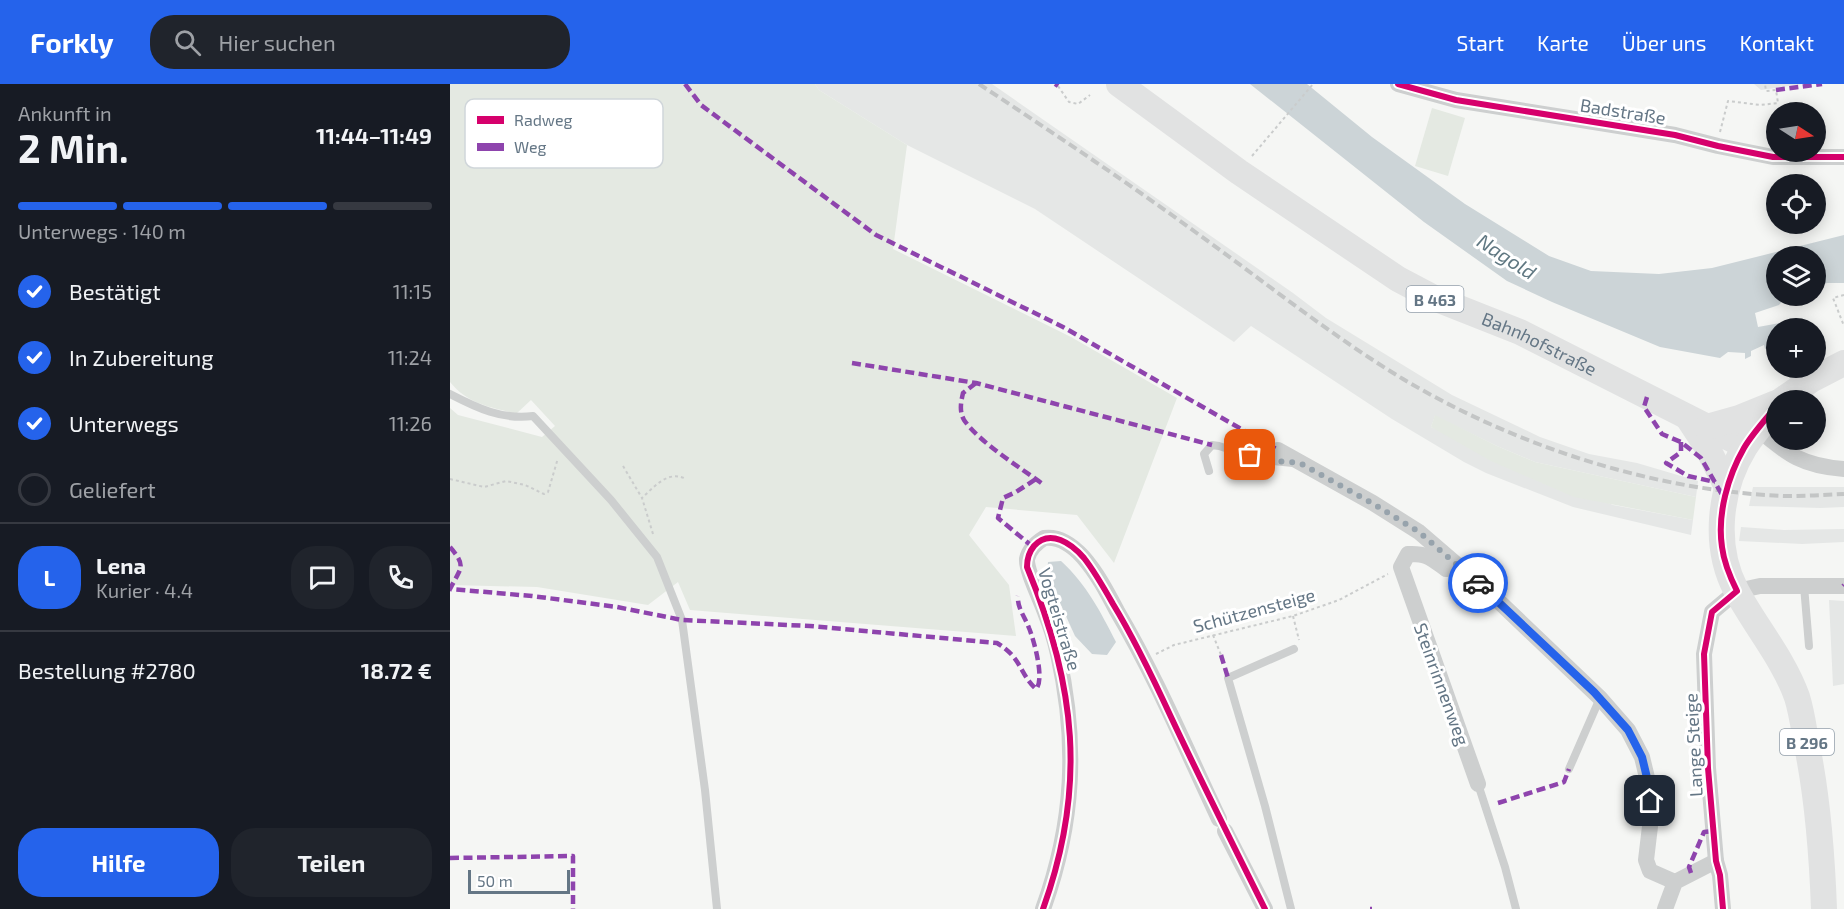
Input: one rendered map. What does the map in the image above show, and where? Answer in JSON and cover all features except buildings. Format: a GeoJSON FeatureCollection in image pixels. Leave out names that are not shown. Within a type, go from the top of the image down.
{"type":"FeatureCollection","features":[{"type":"Feature","properties":{"kind":"main road","name":"Bahnhofstraße"},"geometry":{"type":"LineString","coordinates":[[1119,84],[1239,172],[1398,279],[1434,298],[1520,332],[1697,422],[1752,438]]}},
{"type":"Feature","properties":{"kind":"main road"},"geometry":{"type":"LineString","coordinates":[[1796,390],[1810,380],[1844,363]]}},
{"type":"Feature","properties":{"kind":"main road"},"geometry":{"type":"LineString","coordinates":[[1727,487],[1697,422],[1739,418],[1766,409]]}},
{"type":"Feature","properties":{"kind":"main road","name":"B 296"},"geometry":{"type":"LineString","coordinates":[[1766,419],[1736,464],[1727,487],[1722,521],[1722,545],[1727,570],[1737,591],[1785,672],[1797,698],[1812,772],[1824,909]]}},
{"type":"Feature","properties":{"kind":"street","name":"Badstraße"},"geometry":{"type":"LineString","coordinates":[[1398,84],[1456,100],[1675,135],[1773,157],[1844,157]]}},
{"type":"Feature","properties":{"kind":"street"},"geometry":{"type":"LineString","coordinates":[[1752,438],[1806,463],[1844,469]]}},
{"type":"Feature","properties":{"kind":"street"},"geometry":{"type":"LineString","coordinates":[[1278,450],[1419,532],[1491,594],[1600,698],[1628,730],[1642,757],[1649,786],[1651,818],[1646,860],[1650,871],[1675,882]]}},
{"type":"Feature","properties":{"kind":"street","name":"Vogteistraße"},"geometry":{"type":"LineString","coordinates":[[1043,909],[1065,831],[1070,789],[1071,739],[1067,698],[1057,652],[1047,617],[1027,567],[1029,554],[1038,542],[1044,538],[1057,538],[1084,558],[1102,584],[1144,660],[1222,825],[1265,909]]}},
{"type":"Feature","properties":{"kind":"street"},"geometry":{"type":"LineString","coordinates":[[1401,567],[1408,554],[1421,554],[1430,557],[1480,596],[1491,594]]}},
{"type":"Feature","properties":{"kind":"street","name":"Steinrinnenweg"},"geometry":{"type":"LineString","coordinates":[[1401,567],[1478,784]]}},
{"type":"Feature","properties":{"kind":"street"},"geometry":{"type":"LineString","coordinates":[[1737,591],[1760,586],[1844,586]]}},
{"type":"Feature","properties":{"kind":"street","name":"Lange Steige"},"geometry":{"type":"LineString","coordinates":[[1723,909],[1720,875],[1716,861],[1708,768],[1704,654],[1712,612],[1737,591]]}},
{"type":"Feature","properties":{"kind":"street"},"geometry":{"type":"LineString","coordinates":[[1665,909],[1675,882],[1716,861]]}},
{"type":"Feature","properties":{"kind":"lane"},"geometry":{"type":"LineString","coordinates":[[450,394],[492,413],[518,418],[533,416],[611,501],[657,557],[681,620],[705,790],[717,909]]}},
{"type":"Feature","properties":{"kind":"lane"},"geometry":{"type":"LineString","coordinates":[[1209,471],[1204,454],[1212,445],[1263,460],[1300,463]]}},
{"type":"Feature","properties":{"kind":"lane"},"geometry":{"type":"LineString","coordinates":[[1803,586],[1809,646]]}},
{"type":"Feature","properties":{"kind":"lane"},"geometry":{"type":"LineString","coordinates":[[1291,909],[1265,806],[1228,678],[1297,647]]}},
{"type":"Feature","properties":{"kind":"lane"},"geometry":{"type":"LineString","coordinates":[[1569,769],[1600,698]]}},
{"type":"Feature","properties":{"kind":"lane","name":"Steinrinnenweg"},"geometry":{"type":"LineString","coordinates":[[1478,784],[1516,909]]}},
{"type":"Feature","properties":{"kind":"path"},"geometry":{"type":"LineString","coordinates":[[1239,172],[1313,84]]}},
{"type":"Feature","properties":{"kind":"path"},"geometry":{"type":"LineString","coordinates":[[1722,122],[1728,101],[1760,105],[1778,103],[1776,90],[1766,91],[1765,84]]}},
{"type":"Feature","properties":{"kind":"path"},"geometry":{"type":"LineString","coordinates":[[1059,86],[1069,102],[1078,104],[1090,95]]}},
{"type":"Feature","properties":{"kind":"path"},"geometry":{"type":"LineString","coordinates":[[1844,295],[1833,298],[1844,326]]}},
{"type":"Feature","properties":{"kind":"path"},"geometry":{"type":"LineString","coordinates":[[450,478],[484,486],[506,481],[525,485],[544,494],[548,492],[562,447]]}},
{"type":"Feature","properties":{"kind":"path"},"geometry":{"type":"LineString","coordinates":[[623,466],[642,498],[651,525],[657,557]]}},
{"type":"Feature","properties":{"kind":"path"},"geometry":{"type":"LineString","coordinates":[[642,498],[667,477],[684,478]]}},
{"type":"Feature","properties":{"kind":"path"},"geometry":{"type":"LineString","coordinates":[[1293,616],[1297,647]]}},
{"type":"Feature","properties":{"kind":"path"},"geometry":{"type":"LineString","coordinates":[[1213,635],[1221,655]]}},
{"type":"Feature","properties":{"kind":"shaded area"},"geometry":{"type":"Polygon","coordinates":[[[450,84],[815,84],[819,90],[907,145],[893,249],[1071,337],[1177,398],[1114,563],[1077,515],[986,507],[969,535],[1009,585],[1016,636],[690,610],[678,582],[648,605],[537,587],[450,585],[450,408],[458,415],[542,437],[555,426],[531,400],[516,414],[472,400],[450,382],[450,84]]]}},
{"type":"Feature","properties":{"kind":"shaded area"},"geometry":{"type":"Polygon","coordinates":[[[815,84],[992,84],[1326,318],[1452,395],[1540,437],[1589,454],[1637,463],[1698,481],[1696,497],[1535,462],[1435,416],[1431,427],[1613,505],[1693,520],[1691,535],[1573,507],[1464,462],[1392,419],[1251,326],[1234,342],[1035,209],[907,145],[819,90],[815,84]]]}},
{"type":"Feature","properties":{"kind":"shaded area"},"geometry":{"type":"Polygon","coordinates":[[[1754,84],[1803,84],[1761,90],[1754,84]]]}},
{"type":"Feature","properties":{"kind":"shaded area"},"geometry":{"type":"Polygon","coordinates":[[[1432,108],[1465,118],[1448,176],[1415,166],[1432,108]]]}},
{"type":"Feature","properties":{"kind":"shaded area"},"geometry":{"type":"Polygon","coordinates":[[[1435,415],[1535,462],[1696,497],[1693,520],[1574,497],[1491,461],[1431,427],[1435,415]]]}},
{"type":"Feature","properties":{"kind":"shaded area"},"geometry":{"type":"Polygon","coordinates":[[[1753,487],[1844,487],[1844,507],[1749,506],[1753,487]]]}},
{"type":"Feature","properties":{"kind":"shaded area"},"geometry":{"type":"Polygon","coordinates":[[[1741,527],[1784,530],[1844,529],[1844,542],[1802,544],[1739,541],[1741,527]]]}},
{"type":"Feature","properties":{"kind":"shaded area"},"geometry":{"type":"Polygon","coordinates":[[[1829,600],[1844,601],[1844,684],[1833,686],[1829,600]]]}},
{"type":"Feature","properties":{"kind":"water","name":"Nagold"},"geometry":{"type":"Polygon","coordinates":[[[1250,84],[1307,84],[1372,137],[1465,204],[1549,256],[1591,271],[1659,274],[1712,268],[1766,254],[1766,306],[1776,306],[1755,313],[1758,327],[1766,326],[1766,349],[1764,345],[1751,351],[1751,356],[1745,359],[1745,353],[1728,352],[1720,358],[1660,347],[1507,281],[1424,222],[1250,84]]]}},
{"type":"Feature","properties":{"kind":"water"},"geometry":{"type":"Polygon","coordinates":[[[1844,235],[1844,283],[1827,283],[1826,246],[1800,246],[1844,235]]]}},
{"type":"Feature","properties":{"kind":"water"},"geometry":{"type":"Polygon","coordinates":[[[1061,561],[1086,589],[1116,642],[1107,655],[1092,654],[1075,636],[1047,574],[1048,562],[1061,561]]]}},
{"type":"Feature","properties":{"kind":"railway"},"geometry":{"type":"LineString","coordinates":[[979,84],[1144,196],[1377,362],[1446,403],[1492,425],[1587,461],[1686,485],[1785,496],[1844,494]]}},
{"type":"Feature","properties":{"kind":"marked path"},"geometry":{"type":"LineString","coordinates":[[685,84],[701,105],[876,235],[1063,327],[1278,450]]}},
{"type":"Feature","properties":{"kind":"marked path"},"geometry":{"type":"LineString","coordinates":[[1776,90],[1822,84]]}},
{"type":"Feature","properties":{"kind":"marked path"},"geometry":{"type":"LineString","coordinates":[[852,363],[976,383],[1212,445]]}},
{"type":"Feature","properties":{"kind":"marked path"},"geometry":{"type":"LineString","coordinates":[[976,383],[963,393],[962,417],[971,429],[990,446],[1044,485]]}},
{"type":"Feature","properties":{"kind":"marked path"},"geometry":{"type":"LineString","coordinates":[[1647,397],[1644,407],[1662,434],[1681,442],[1701,458],[1725,500]]}},
{"type":"Feature","properties":{"kind":"marked path"},"geometry":{"type":"LineString","coordinates":[[1681,442],[1681,452],[1666,463],[1688,476],[1715,482]]}},
{"type":"Feature","properties":{"kind":"marked path"},"geometry":{"type":"LineString","coordinates":[[1033,547],[998,518],[1003,498],[1036,479]]}},
{"type":"Feature","properties":{"kind":"marked path"},"geometry":{"type":"LineString","coordinates":[[450,547],[460,563],[459,571],[450,589],[532,596],[617,607],[682,620],[810,626],[997,643],[1011,654],[1036,689],[1039,677],[1038,660],[1018,596]]}},
{"type":"Feature","properties":{"kind":"marked path"},"geometry":{"type":"LineString","coordinates":[[1221,655],[1228,678]]}},
{"type":"Feature","properties":{"kind":"marked path"},"geometry":{"type":"LineString","coordinates":[[1498,803],[1564,782],[1569,769]]}},
{"type":"Feature","properties":{"kind":"marked path"},"geometry":{"type":"LineString","coordinates":[[1691,873],[1689,867],[1704,832],[1714,831]]}},
{"type":"Feature","properties":{"kind":"marked path"},"geometry":{"type":"LineString","coordinates":[[450,858],[573,856],[573,909]]}},
{"type":"Feature","properties":{"kind":"cycle path"},"geometry":{"type":"LineString","coordinates":[[1398,84],[1456,100],[1675,135],[1773,157],[1844,157]]}},
{"type":"Feature","properties":{"kind":"cycle path"},"geometry":{"type":"LineString","coordinates":[[1723,909],[1720,875],[1716,861],[1708,768],[1704,654],[1712,612],[1737,591],[1723,553],[1721,522],[1725,496],[1744,448],[1766,419]]}},
{"type":"Feature","properties":{"kind":"cycle path"},"geometry":{"type":"LineString","coordinates":[[1043,909],[1057,864],[1066,821],[1070,778],[1070,736],[1065,695],[1044,611],[1027,567],[1034,546],[1047,538],[1067,543],[1084,558],[1099,580],[1151,674],[1265,909]]}},
{"type":"Feature","properties":{"kind":"way so far"},"geometry":{"type":"LineString","coordinates":[[1250,455],[1263,460],[1300,463],[1372,503],[1419,532],[1478,583]]}},
{"type":"Feature","properties":{"kind":"route"},"geometry":{"type":"LineString","coordinates":[[1478,583],[1594,692],[1628,730],[1642,757],[1650,801]]}}]}
